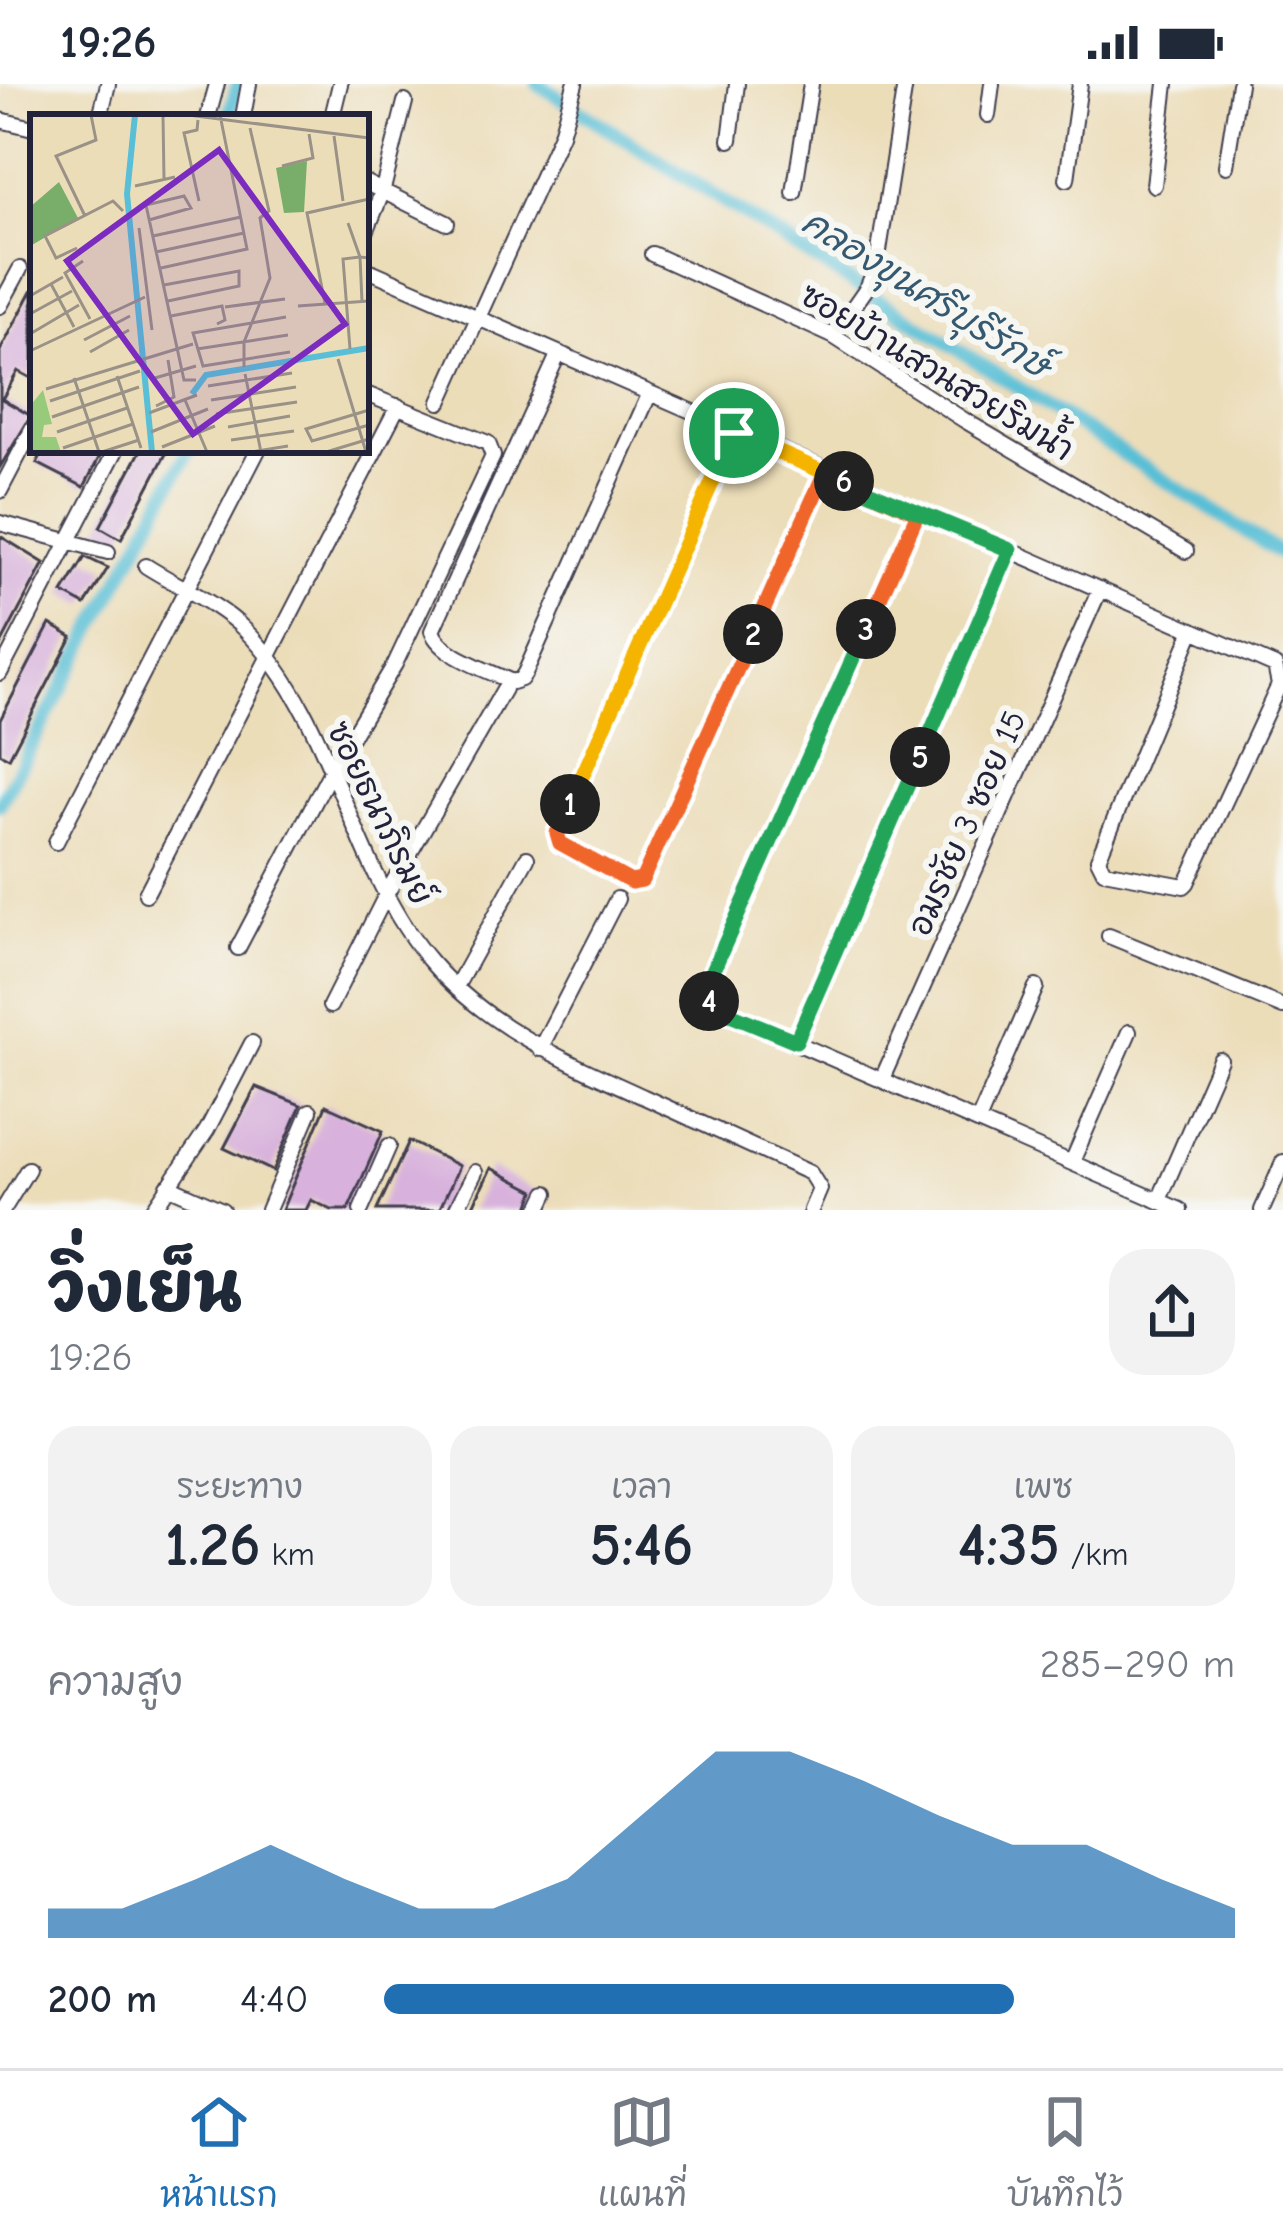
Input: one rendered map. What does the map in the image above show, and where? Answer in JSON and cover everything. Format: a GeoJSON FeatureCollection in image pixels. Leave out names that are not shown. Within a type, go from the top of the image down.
{"type":"FeatureCollection","features":[{"type":"Feature","properties":{"kind":"street"},"geometry":{"type":"LineString","coordinates":[[101,114],[108,84]]}},
{"type":"Feature","properties":{"kind":"street"},"geometry":{"type":"LineString","coordinates":[[209,114],[217,84]]}},
{"type":"Feature","properties":{"kind":"street"},"geometry":{"type":"LineString","coordinates":[[244,114],[249,84]]}},
{"type":"Feature","properties":{"kind":"street"},"geometry":{"type":"LineString","coordinates":[[333,114],[340,84]]}},
{"type":"Feature","properties":{"kind":"street"},"geometry":{"type":"LineString","coordinates":[[440,402],[561,134],[575,84]]}},
{"type":"Feature","properties":{"kind":"street"},"geometry":{"type":"LineString","coordinates":[[730,140],[737,84]]}},
{"type":"Feature","properties":{"kind":"street"},"geometry":{"type":"LineString","coordinates":[[794,194],[811,84]]}},
{"type":"Feature","properties":{"kind":"street"},"geometry":{"type":"LineString","coordinates":[[833,337],[868,286],[881,238],[905,84]]}},
{"type":"Feature","properties":{"kind":"street"},"geometry":{"type":"LineString","coordinates":[[988,115],[992,84]]}},
{"type":"Feature","properties":{"kind":"street"},"geometry":{"type":"LineString","coordinates":[[1067,179],[1080,84]]}},
{"type":"Feature","properties":{"kind":"street"},"geometry":{"type":"LineString","coordinates":[[1154,185],[1166,84]]}},
{"type":"Feature","properties":{"kind":"street"},"geometry":{"type":"LineString","coordinates":[[1226,166],[1239,84]]}},
{"type":"Feature","properties":{"kind":"street"},"geometry":{"type":"LineString","coordinates":[[369,225],[405,102]]}},
{"type":"Feature","properties":{"kind":"street"},"geometry":{"type":"LineString","coordinates":[[0,121],[30,127]]}},
{"type":"Feature","properties":{"kind":"street"},"geometry":{"type":"LineString","coordinates":[[369,185],[447,223]]}},
{"type":"Feature","properties":{"kind":"street","name":"ซอยบ้านสวนสวยริมน้ำ"},"geometry":{"type":"LineString","coordinates":[[652,254],[833,337],[1186,551]]}},
{"type":"Feature","properties":{"kind":"street"},"geometry":{"type":"LineString","coordinates":[[0,306],[20,268]]}},
{"type":"Feature","properties":{"kind":"street"},"geometry":{"type":"LineString","coordinates":[[369,270],[1275,666],[1279,685],[1184,886],[1104,871],[1098,859],[1192,630]]}},
{"type":"Feature","properties":{"kind":"street"},"geometry":{"type":"LineString","coordinates":[[558,355],[432,631],[444,647],[512,682],[525,673],[649,395]]}},
{"type":"Feature","properties":{"kind":"street"},"geometry":{"type":"LineString","coordinates":[[238,948],[332,769],[395,664],[493,457],[488,442],[369,395]]}},
{"type":"Feature","properties":{"kind":"street"},"geometry":{"type":"LineString","coordinates":[[146,894],[398,406]]}},
{"type":"Feature","properties":{"kind":"street"},"geometry":{"type":"LineString","coordinates":[[734,433],[557,833],[564,848],[631,882],[642,880],[825,472]]}},
{"type":"Feature","properties":{"kind":"street"},"geometry":{"type":"LineString","coordinates":[[0,491],[30,434]]}},
{"type":"Feature","properties":{"kind":"street"},"geometry":{"type":"LineString","coordinates":[[0,673],[114,453]]}},
{"type":"Feature","properties":{"kind":"street"},"geometry":{"type":"LineString","coordinates":[[56,842],[256,453]]}},
{"type":"Feature","properties":{"kind":"street"},"geometry":{"type":"LineString","coordinates":[[918,513],[706,986],[709,1000],[718,1009],[1180,1210]]}},
{"type":"Feature","properties":{"kind":"street"},"geometry":{"type":"LineString","coordinates":[[0,523],[109,552]]}},
{"type":"Feature","properties":{"kind":"street"},"geometry":{"type":"LineString","coordinates":[[796,1041],[1010,550]]}},
{"type":"Feature","properties":{"kind":"street","name":"ซอยธนาภิรมย์"},"geometry":{"type":"LineString","coordinates":[[146,566],[232,618],[269,656],[332,769],[410,936],[455,987],[540,1049],[809,1173],[820,1189],[812,1207]]}},
{"type":"Feature","properties":{"kind":"street","name":"อมรชัย 3 ซอย 15"},"geometry":{"type":"LineString","coordinates":[[882,1078],[1100,589]]}},
{"type":"Feature","properties":{"kind":"street"},"geometry":{"type":"LineString","coordinates":[[330,1006],[387,893],[504,689]]}},
{"type":"Feature","properties":{"kind":"street"},"geometry":{"type":"LineString","coordinates":[[455,987],[527,858]]}},
{"type":"Feature","properties":{"kind":"street"},"geometry":{"type":"LineString","coordinates":[[540,1049],[617,899]]}},
{"type":"Feature","properties":{"kind":"street"},"geometry":{"type":"LineString","coordinates":[[1109,936],[1283,1007]]}},
{"type":"Feature","properties":{"kind":"street"},"geometry":{"type":"LineString","coordinates":[[979,1119],[1036,987]]}},
{"type":"Feature","properties":{"kind":"street"},"geometry":{"type":"LineString","coordinates":[[1072,1162],[1130,1032]]}},
{"type":"Feature","properties":{"kind":"street"},"geometry":{"type":"LineString","coordinates":[[153,1210],[206,1130],[252,1043]]}},
{"type":"Feature","properties":{"kind":"street"},"geometry":{"type":"LineString","coordinates":[[1159,1200],[1220,1060]]}},
{"type":"Feature","properties":{"kind":"street"},"geometry":{"type":"LineString","coordinates":[[268,1210],[310,1111]]}},
{"type":"Feature","properties":{"kind":"street"},"geometry":{"type":"LineString","coordinates":[[362,1210],[389,1146]]}},
{"type":"Feature","properties":{"kind":"street"},"geometry":{"type":"LineString","coordinates":[[1262,1210],[1283,1162]]}},
{"type":"Feature","properties":{"kind":"street"},"geometry":{"type":"LineString","coordinates":[[3,1210],[28,1169]]}},
{"type":"Feature","properties":{"kind":"street"},"geometry":{"type":"LineString","coordinates":[[456,1210],[475,1172]]}},
{"type":"Feature","properties":{"kind":"street"},"geometry":{"type":"LineString","coordinates":[[168,1186],[222,1210]]}},
{"type":"Feature","properties":{"kind":"street"},"geometry":{"type":"LineString","coordinates":[[539,1210],[547,1193]]}},
{"type":"Feature","properties":{"kind":"building"},"geometry":{"type":"Polygon","coordinates":[[[30,295],[30,377],[18,371],[2,399],[30,418],[0,467],[0,351],[30,295]]]}},
{"type":"Feature","properties":{"kind":"building"},"geometry":{"type":"Polygon","coordinates":[[[42,453],[101,453],[84,487],[37,463],[42,453]]]}},
{"type":"Feature","properties":{"kind":"building"},"geometry":{"type":"Polygon","coordinates":[[[139,453],[166,453],[121,539],[100,527],[139,453]]]}},
{"type":"Feature","properties":{"kind":"building"},"geometry":{"type":"Polygon","coordinates":[[[0,536],[44,563],[0,646],[0,536]]]}},
{"type":"Feature","properties":{"kind":"building"},"geometry":{"type":"Polygon","coordinates":[[[85,557],[108,568],[85,605],[63,593],[85,557]]]}},
{"type":"Feature","properties":{"kind":"building"},"geometry":{"type":"Polygon","coordinates":[[[50,624],[72,637],[9,758],[0,753],[0,720],[50,624]]]}},
{"type":"Feature","properties":{"kind":"building"},"geometry":{"type":"Polygon","coordinates":[[[256,1087],[301,1105],[273,1171],[224,1148],[256,1087]]]}},
{"type":"Feature","properties":{"kind":"building"},"geometry":{"type":"Polygon","coordinates":[[[326,1105],[383,1131],[348,1210],[332,1210],[311,1200],[306,1210],[282,1210],[326,1105]]]}},
{"type":"Feature","properties":{"kind":"building"},"geometry":{"type":"Polygon","coordinates":[[[409,1141],[459,1166],[450,1187],[439,1210],[377,1210],[409,1141]]]}},
{"type":"Feature","properties":{"kind":"building"},"geometry":{"type":"Polygon","coordinates":[[[491,1168],[535,1191],[528,1210],[471,1210],[491,1168]]]}},
{"type":"Feature","properties":{"kind":"waterway"},"geometry":{"type":"LineString","coordinates":[[229,114],[238,84]]}},
{"type":"Feature","properties":{"kind":"waterway","name":"คลองขุนศรีบุรีรักษ์"},"geometry":{"type":"LineString","coordinates":[[538,84],[1283,555]]}},
{"type":"Feature","properties":{"kind":"waterway"},"geometry":{"type":"LineString","coordinates":[[0,804],[187,453]]}},
{"type":"Feature","properties":{"kind":"route"},"geometry":{"type":"LineString","coordinates":[[734,433],[1010,550],[796,1041],[718,1009],[709,1000],[706,986],[918,513],[825,472],[642,880],[631,882],[564,848],[557,833],[734,433]]}}]}
